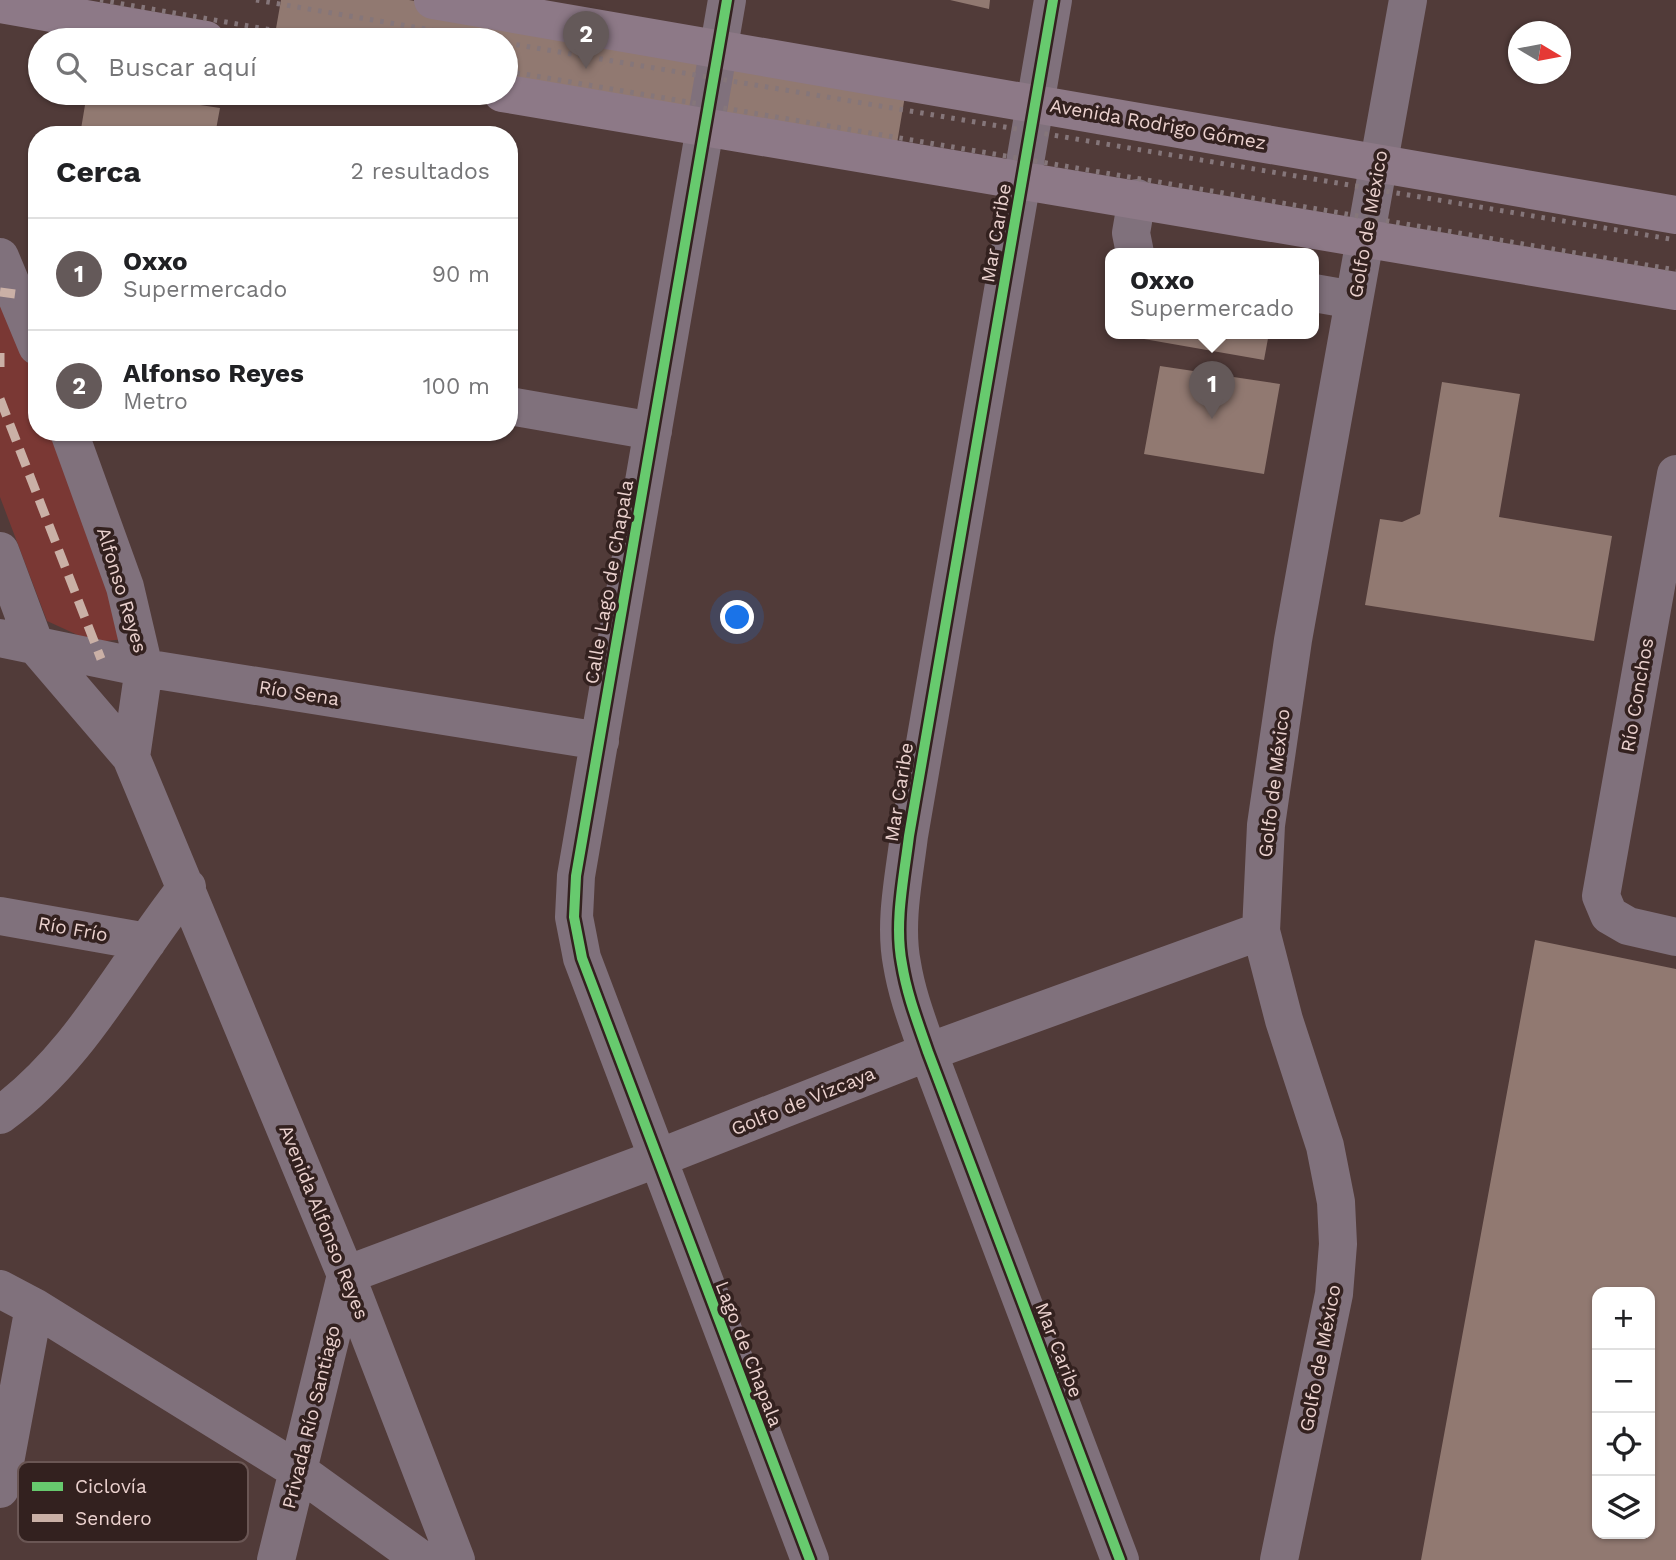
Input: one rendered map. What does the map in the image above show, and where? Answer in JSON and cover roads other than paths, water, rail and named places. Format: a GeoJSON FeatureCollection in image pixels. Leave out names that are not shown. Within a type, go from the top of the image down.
{"type":"FeatureCollection","features":[{"type":"Feature","properties":{"kind":"main road","name":"Avenida Rodrigo Gómez"},"geometry":{"type":"LineString","coordinates":[[433,0],[1676,215]]}},
{"type":"Feature","properties":{"kind":"main road"},"geometry":{"type":"LineString","coordinates":[[0,4],[115,12],[167,28]]}},
{"type":"Feature","properties":{"kind":"main road"},"geometry":{"type":"LineString","coordinates":[[518,96],[705,129],[1137,198],[1676,291]]}},
{"type":"Feature","properties":{"kind":"street","name":"Calle Lago de Chapala"},"geometry":{"type":"LineString","coordinates":[[656,1159],[582,958],[574,917],[576,876],[727,0]]}},
{"type":"Feature","properties":{"kind":"street","name":"Mar Caribe"},"geometry":{"type":"LineString","coordinates":[[1053,0],[901,897],[901,961],[909,999],[928,1052],[1120,1560]]}},
{"type":"Feature","properties":{"kind":"street","name":"Golfo de México"},"geometry":{"type":"LineString","coordinates":[[1279,1560],[1334,1294],[1338,1244],[1336,1202],[1325,1146],[1284,1020],[1261,931],[1266,825],[1275,758],[1408,0]]}},
{"type":"Feature","properties":{"kind":"street"},"geometry":{"type":"LineString","coordinates":[[1134,248],[1130,233],[1137,198]]}},
{"type":"Feature","properties":{"kind":"street"},"geometry":{"type":"LineString","coordinates":[[0,257],[28,319]]}},
{"type":"Feature","properties":{"kind":"street"},"geometry":{"type":"LineString","coordinates":[[1319,294],[1354,300]]}},
{"type":"Feature","properties":{"kind":"street"},"geometry":{"type":"LineString","coordinates":[[518,408],[653,430]]}},
{"type":"Feature","properties":{"kind":"street","name":"Alfonso Reyes"},"geometry":{"type":"LineString","coordinates":[[72,441],[125,587],[144,667],[131,757]]}},
{"type":"Feature","properties":{"kind":"street","name":"Río Conchos"},"geometry":{"type":"LineString","coordinates":[[1676,474],[1664,617],[1601,896],[1609,915],[1628,926],[1676,937]]}},
{"type":"Feature","properties":{"kind":"street"},"geometry":{"type":"LineString","coordinates":[[0,551],[18,642],[131,757]]}},
{"type":"Feature","properties":{"kind":"street","name":"Río Sena"},"geometry":{"type":"LineString","coordinates":[[18,642],[144,667],[600,741]]}},
{"type":"Feature","properties":{"kind":"street","name":"Avenida Alfonso Reyes"},"geometry":{"type":"LineString","coordinates":[[131,757],[346,1275],[456,1560]]}},
{"type":"Feature","properties":{"kind":"street"},"geometry":{"type":"LineString","coordinates":[[0,1115],[26,1097],[62,1058],[187,887]]}},
{"type":"Feature","properties":{"kind":"street","name":"Río Frío"},"geometry":{"type":"LineString","coordinates":[[0,916],[147,942]]}},
{"type":"Feature","properties":{"kind":"street","name":"Golfo de Vizcaya"},"geometry":{"type":"LineString","coordinates":[[346,1275],[656,1159],[928,1052],[1261,931]]}},
{"type":"Feature","properties":{"kind":"street","name":"Lago de Chapala"},"geometry":{"type":"LineString","coordinates":[[656,1159],[810,1560]]}},
{"type":"Feature","properties":{"kind":"street","name":"Privada Río Santiago"},"geometry":{"type":"LineString","coordinates":[[276,1560],[346,1275]]}},
{"type":"Feature","properties":{"kind":"street"},"geometry":{"type":"LineString","coordinates":[[0,1289],[34,1307],[297,1469],[422,1560]]}},
{"type":"Feature","properties":{"kind":"street"},"geometry":{"type":"LineString","coordinates":[[0,1489],[34,1307]]}},
{"type":"Feature","properties":{"kind":"railway"},"geometry":{"type":"LineString","coordinates":[[100,0],[260,28]]}},
{"type":"Feature","properties":{"kind":"railway"},"geometry":{"type":"LineString","coordinates":[[256,0],[420,28]]}},
{"type":"Feature","properties":{"kind":"railway"},"geometry":{"type":"LineString","coordinates":[[518,45],[1676,240]]}},
{"type":"Feature","properties":{"kind":"railway"},"geometry":{"type":"LineString","coordinates":[[518,73],[1676,270]]}},
{"type":"Feature","properties":{"kind":"place","name":"Alfonso Reyes"},"geometry":{"type":"Point","coordinates":[586,69]}},
{"type":"Feature","properties":{"kind":"place","name":"Oxxo"},"geometry":{"type":"Point","coordinates":[1212,419]}}]}
